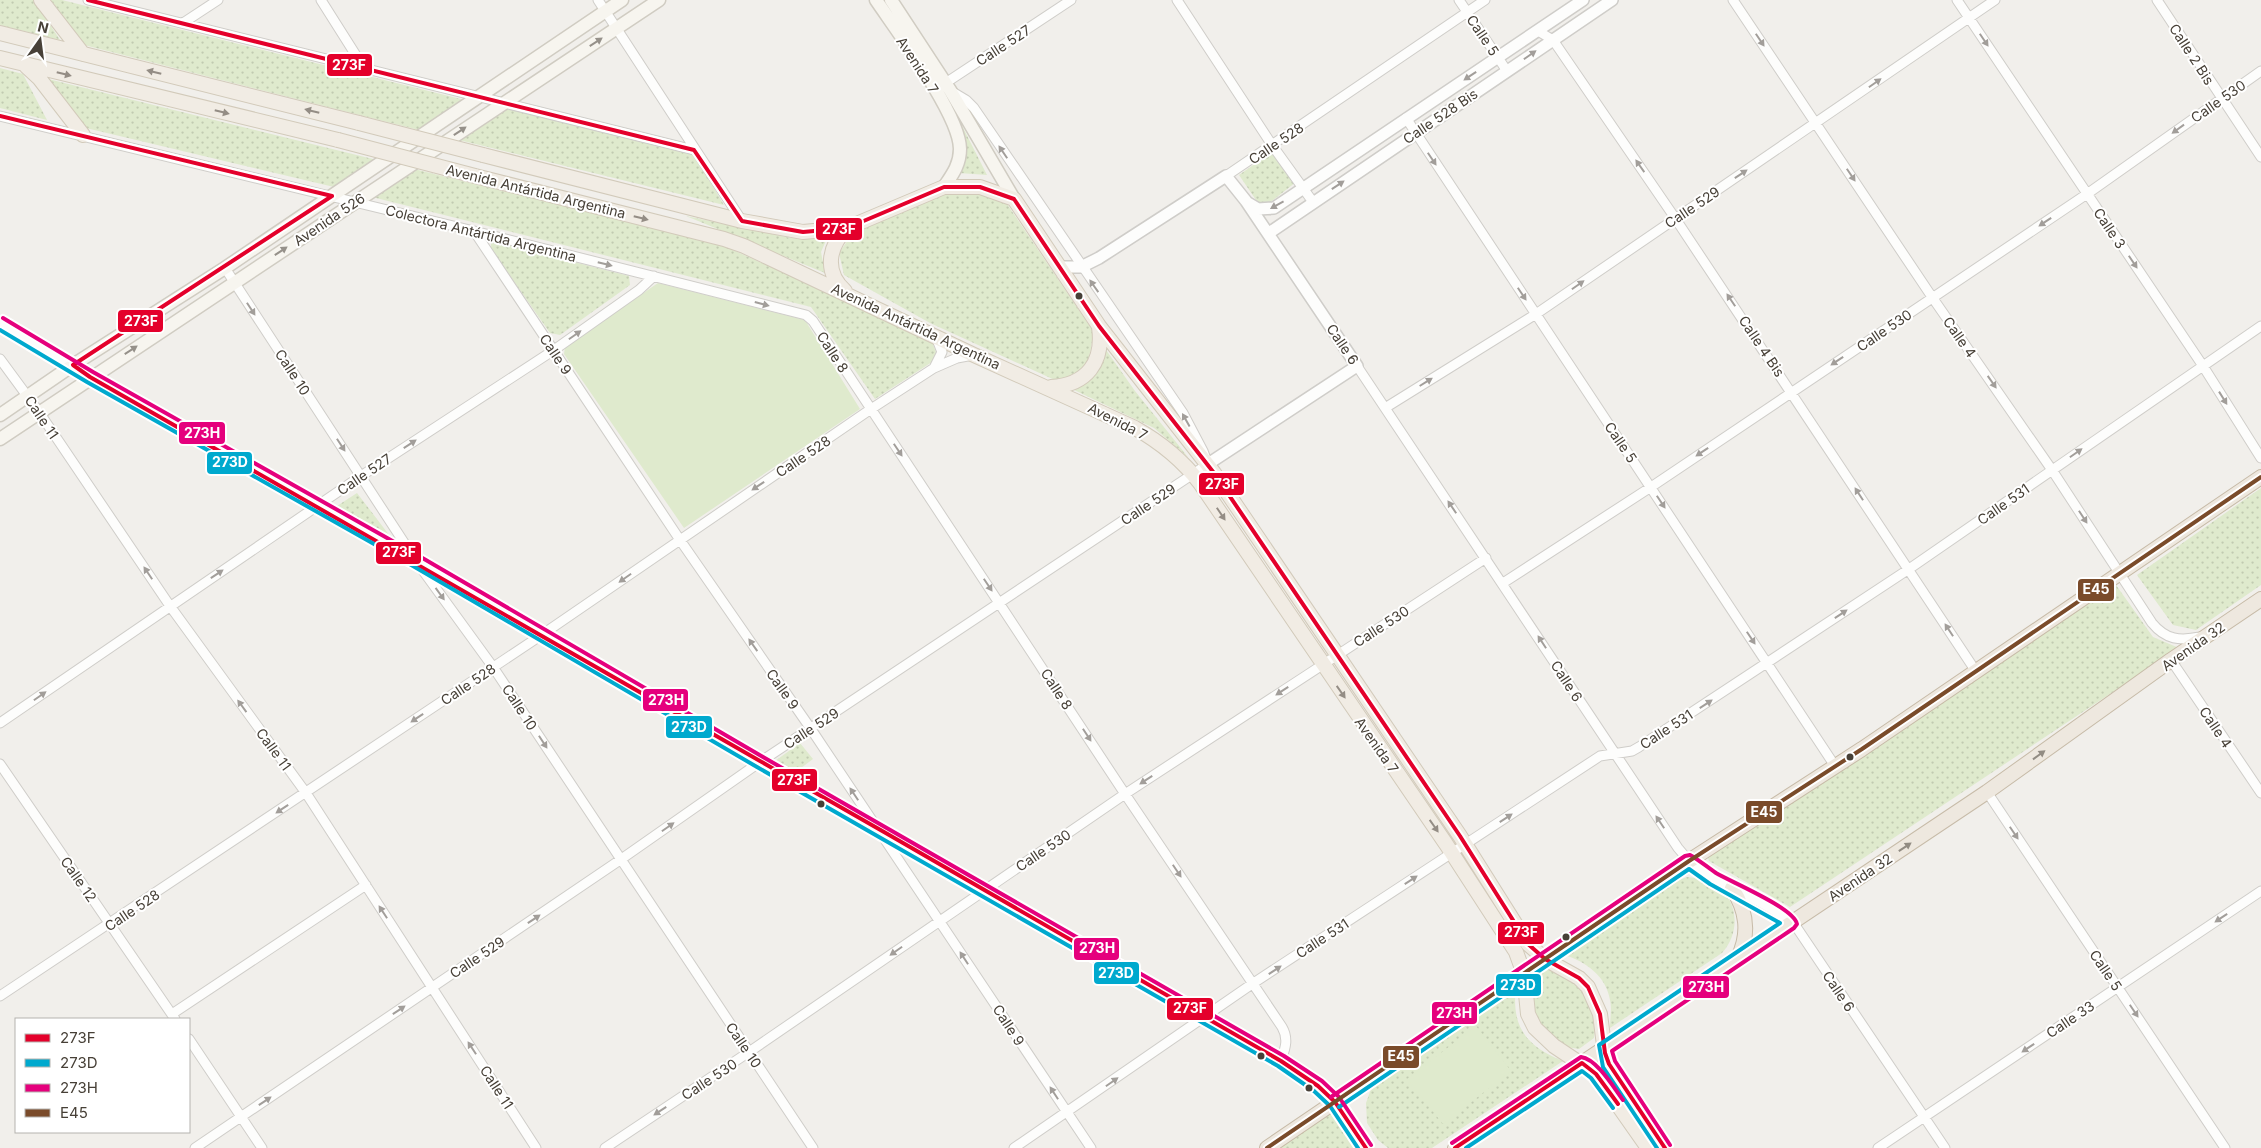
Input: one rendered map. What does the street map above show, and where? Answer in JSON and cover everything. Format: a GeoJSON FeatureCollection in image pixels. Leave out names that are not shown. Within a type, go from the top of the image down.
{"type":"FeatureCollection","features":[{"type":"Feature","properties":{"kind":"highway"},"geometry":{"type":"LineString","coordinates":[[1267,1148],[1689,861],[1835,766],[2261,477]]}},
{"type":"Feature","properties":{"kind":"highway","name":"Avenida 32"},"geometry":{"type":"LineString","coordinates":[[1455,1148],[1987,792],[2171,660],[2261,599]]}},
{"type":"Feature","properties":{"kind":"highway"},"geometry":{"type":"LineString","coordinates":[[1732,888],[1742,906],[1746,924],[1744,942],[1738,958]]}},
{"type":"Feature","properties":{"kind":"main road"},"geometry":{"type":"LineString","coordinates":[[41,0],[84,54]]}},
{"type":"Feature","properties":{"kind":"main road","name":"Avenida 526"},"geometry":{"type":"LineString","coordinates":[[0,415],[73,365],[225,268],[622,0]]}},
{"type":"Feature","properties":{"kind":"main road","name":"Avenida 526"},"geometry":{"type":"LineString","coordinates":[[0,439],[90,377],[659,0]]}},
{"type":"Feature","properties":{"kind":"main road","name":"Avenida 7"},"geometry":{"type":"LineString","coordinates":[[876,0],[944,88],[960,149],[956,170],[944,186]]}},
{"type":"Feature","properties":{"kind":"main road","name":"Avenida 7"},"geometry":{"type":"LineString","coordinates":[[891,0],[944,88],[1059,268],[1099,326],[1208,464],[1465,845],[1528,944],[1545,959],[1569,971],[1588,987],[1600,1014],[1604,1048],[1609,1064],[1665,1148]]}},
{"type":"Feature","properties":{"kind":"main road","name":"Avenida Antártida Argentina"},"geometry":{"type":"LineString","coordinates":[[0,33],[742,221],[803,232],[847,228],[944,186],[980,187],[1014,199]]}},
{"type":"Feature","properties":{"kind":"main road","name":"Avenida Antártida Argentina"},"geometry":{"type":"LineString","coordinates":[[0,58],[338,140],[724,239],[744,246],[936,337],[1050,388]]}},
{"type":"Feature","properties":{"kind":"main road"},"geometry":{"type":"LineString","coordinates":[[24,64],[39,78],[84,135]]}},
{"type":"Feature","properties":{"kind":"main road"},"geometry":{"type":"LineString","coordinates":[[847,228],[838,237],[832,248],[830,261],[832,274],[838,285],[847,294]]}},
{"type":"Feature","properties":{"kind":"main road"},"geometry":{"type":"LineString","coordinates":[[1050,388],[1063,387],[1086,375],[1094,364],[1099,352],[1101,339],[1099,326]]}},
{"type":"Feature","properties":{"kind":"main road","name":"Avenida 7"},"geometry":{"type":"LineString","coordinates":[[1050,388],[1146,434],[1193,474],[1516,952],[1524,974],[1528,1014],[1535,1028],[1554,1046],[1590,1068],[1601,1080],[1648,1148]]}},
{"type":"Feature","properties":{"kind":"street"},"geometry":{"type":"LineString","coordinates":[[88,0],[694,150]]}},
{"type":"Feature","properties":{"kind":"street"},"geometry":{"type":"LineString","coordinates":[[183,23],[218,0]]}},
{"type":"Feature","properties":{"kind":"street"},"geometry":{"type":"LineString","coordinates":[[321,0],[364,68]]}},
{"type":"Feature","properties":{"kind":"street"},"geometry":{"type":"LineString","coordinates":[[598,0],[742,221]]}},
{"type":"Feature","properties":{"kind":"street","name":"Calle 527"},"geometry":{"type":"LineString","coordinates":[[944,88],[1071,0]]}},
{"type":"Feature","properties":{"kind":"street"},"geometry":{"type":"LineString","coordinates":[[1177,0],[1272,145],[1313,202]]}},
{"type":"Feature","properties":{"kind":"street","name":"Calle 5"},"geometry":{"type":"LineString","coordinates":[[1460,0],[1507,71]]}},
{"type":"Feature","properties":{"kind":"street","name":"Calle 528"},"geometry":{"type":"LineString","coordinates":[[1059,268],[1081,266],[1099,258],[1226,176],[1485,0]]}},
{"type":"Feature","properties":{"kind":"street","name":"Calle 528 Bis"},"geometry":{"type":"LineString","coordinates":[[1246,201],[1258,209],[1274,208],[1583,0]]}},
{"type":"Feature","properties":{"kind":"street","name":"Calle 528 Bis"},"geometry":{"type":"LineString","coordinates":[[1269,234],[1313,202],[1612,0]]}},
{"type":"Feature","properties":{"kind":"street","name":"Calle 4"},"geometry":{"type":"LineString","coordinates":[[1733,0],[1932,296],[2052,470],[2158,631],[2177,640],[2208,635]]}},
{"type":"Feature","properties":{"kind":"street","name":"Calle 3"},"geometry":{"type":"LineString","coordinates":[[1957,0],[2203,366],[2261,458]]}},
{"type":"Feature","properties":{"kind":"street","name":"Calle 529"},"geometry":{"type":"LineString","coordinates":[[1385,408],[1536,314],[1995,0]]}},
{"type":"Feature","properties":{"kind":"street","name":"Calle 2 Bis"},"geometry":{"type":"LineString","coordinates":[[2158,0],[2261,158]]}},
{"type":"Feature","properties":{"kind":"street","name":"Calle 4 Bis"},"geometry":{"type":"LineString","coordinates":[[1538,30],[1552,40],[1676,218],[1976,670]]}},
{"type":"Feature","properties":{"kind":"street","name":"Calle 530"},"geometry":{"type":"LineString","coordinates":[[1503,583],[1651,487],[1932,296],[2087,194],[2261,71]]}},
{"type":"Feature","properties":{"kind":"street","name":"Avenida 7"},"geometry":{"type":"LineString","coordinates":[[944,88],[966,100],[974,108],[1182,413],[1208,464]]}},
{"type":"Feature","properties":{"kind":"street","name":"Colectora Antártida Argentina"},"geometry":{"type":"LineString","coordinates":[[0,116],[84,135],[654,276],[806,315],[813,321]]}},
{"type":"Feature","properties":{"kind":"street","name":"Calle 5"},"geometry":{"type":"LineString","coordinates":[[1406,118],[1835,766]]}},
{"type":"Feature","properties":{"kind":"street","name":"Calle 6"},"geometry":{"type":"LineString","coordinates":[[1226,176],[1269,234],[1673,841],[1689,861],[1775,912],[1792,923],[1800,932],[1945,1148]]}},
{"type":"Feature","properties":{"kind":"street","name":"Calle 9"},"geometry":{"type":"LineString","coordinates":[[474,231],[680,540],[811,729],[1091,1148]]}},
{"type":"Feature","properties":{"kind":"street","name":"Calle 10"},"geometry":{"type":"LineString","coordinates":[[225,268],[416,561],[493,667],[813,1148]]}},
{"type":"Feature","properties":{"kind":"street","name":"Calle 527"},"geometry":{"type":"LineString","coordinates":[[0,723],[361,476],[554,350],[639,290],[654,276]]}},
{"type":"Feature","properties":{"kind":"street","name":"Calle 8"},"geometry":{"type":"LineString","coordinates":[[813,321],[1286,1034],[1287,1041],[1281,1061]]}},
{"type":"Feature","properties":{"kind":"street"},"geometry":{"type":"LineString","coordinates":[[0,323],[73,365],[90,377],[416,561],[760,762],[1281,1061],[1318,1086],[1335,1102],[1366,1148]]}},
{"type":"Feature","properties":{"kind":"street","name":"Calle 531"},"geometry":{"type":"LineString","coordinates":[[1014,1148],[1252,984],[1600,756],[1639,747],[1768,663],[1909,569],[2261,326]]}},
{"type":"Feature","properties":{"kind":"street"},"geometry":{"type":"LineString","coordinates":[[934,368],[942,352],[936,337]]}},
{"type":"Feature","properties":{"kind":"street","name":"Calle 528"},"geometry":{"type":"LineString","coordinates":[[0,996],[543,634],[871,409],[934,368],[974,354]]}},
{"type":"Feature","properties":{"kind":"street","name":"Calle 11"},"geometry":{"type":"LineString","coordinates":[[0,358],[39,412],[170,606],[306,793],[536,1148]]}},
{"type":"Feature","properties":{"kind":"street","name":"Calle 529"},"geometry":{"type":"LineString","coordinates":[[195,1148],[620,860],[760,762],[1357,366]]}},
{"type":"Feature","properties":{"kind":"street","name":"Calle 530"},"geometry":{"type":"LineString","coordinates":[[605,1148],[749,1052],[1125,794],[1486,558]]}},
{"type":"Feature","properties":{"kind":"street","name":"Calle 4"},"geometry":{"type":"LineString","coordinates":[[2171,660],[2261,793]]}},
{"type":"Feature","properties":{"kind":"street","name":"Calle 12"},"geometry":{"type":"LineString","coordinates":[[0,764],[174,1017]]}},
{"type":"Feature","properties":{"kind":"street","name":"Calle 5"},"geometry":{"type":"LineString","coordinates":[[1987,792],[2226,1148]]}},
{"type":"Feature","properties":{"kind":"street"},"geometry":{"type":"LineString","coordinates":[[174,1017],[366,885]]}},
{"type":"Feature","properties":{"kind":"street","name":"Calle 33"},"geometry":{"type":"LineString","coordinates":[[1878,1148],[2261,891]]}},
{"type":"Feature","properties":{"kind":"street"},"geometry":{"type":"LineString","coordinates":[[190,1040],[262,1148]]}},
{"type":"Feature","properties":{"kind":"green space"},"geometry":{"type":"Polygon","coordinates":[[[0,0],[34,0],[60,40],[0,25],[0,0]]]}},
{"type":"Feature","properties":{"kind":"green space"},"geometry":{"type":"Polygon","coordinates":[[[51,0],[62,0],[465,100],[419,130],[84,45],[51,0]]]}},
{"type":"Feature","properties":{"kind":"green space"},"geometry":{"type":"Polygon","coordinates":[[[0,68],[23,74],[47,120],[0,108],[0,68]]]}},
{"type":"Feature","properties":{"kind":"green space"},"geometry":{"type":"Polygon","coordinates":[[[40,77],[377,160],[334,187],[69,124],[40,77]]]}},
{"type":"Feature","properties":{"kind":"green space"},"geometry":{"type":"Polygon","coordinates":[[[950,102],[987,175],[959,173],[964,153],[963,137],[950,102]]]}},
{"type":"Feature","properties":{"kind":"green space"},"geometry":{"type":"Polygon","coordinates":[[[507,108],[694,154],[724,205],[459,140],[507,108]]]}},
{"type":"Feature","properties":{"kind":"green space"},"geometry":{"type":"Polygon","coordinates":[[[1273,151],[1296,182],[1268,204],[1258,203],[1239,175],[1273,151]]]}},
{"type":"Feature","properties":{"kind":"green space"},"geometry":{"type":"Polygon","coordinates":[[[414,169],[724,246],[931,339],[936,352],[932,362],[875,399],[811,307],[372,197],[414,169]]]}},
{"type":"Feature","properties":{"kind":"green space"},"geometry":{"type":"Polygon","coordinates":[[[978,191],[1005,201],[1093,331],[1089,358],[1082,369],[1076,374],[1057,381],[930,323],[844,275],[839,253],[852,234],[951,192],[978,191]]]}},
{"type":"Feature","properties":{"kind":"green space"},"geometry":{"type":"Polygon","coordinates":[[[686,216],[791,238],[828,236],[821,252],[825,273],[686,216]]]}},
{"type":"Feature","properties":{"kind":"green space"},"geometry":{"type":"Polygon","coordinates":[[[491,241],[629,276],[630,285],[560,335],[550,333],[491,249],[491,241]]]}},
{"type":"Feature","properties":{"kind":"green space"},"geometry":{"type":"Polygon","coordinates":[[[658,283],[805,320],[860,409],[684,528],[564,354],[565,347],[658,283]]]}},
{"type":"Feature","properties":{"kind":"green space"},"geometry":{"type":"Polygon","coordinates":[[[1104,347],[1135,391],[1188,457],[1154,428],[1072,389],[1104,347]]]}},
{"type":"Feature","properties":{"kind":"green space"},"geometry":{"type":"Polygon","coordinates":[[[2261,488],[2261,585],[2196,630],[2173,625],[2137,575],[2261,488]]]}},
{"type":"Feature","properties":{"kind":"green space"},"geometry":{"type":"Polygon","coordinates":[[[357,493],[393,540],[337,506],[357,493]]]}},
{"type":"Feature","properties":{"kind":"green space"},"geometry":{"type":"Polygon","coordinates":[[[2116,585],[2153,637],[2179,648],[1790,907],[1709,861],[1708,857],[2116,585]]]}},
{"type":"Feature","properties":{"kind":"green space"},"geometry":{"type":"Polygon","coordinates":[[[800,743],[813,759],[797,771],[775,761],[800,743]]]}},
{"type":"Feature","properties":{"kind":"green space"},"geometry":{"type":"Polygon","coordinates":[[[1687,877],[1706,880],[1717,886],[1731,902],[1735,923],[1729,944],[1722,953],[1610,1028],[1611,1003],[1608,991],[1600,977],[1587,966],[1565,955],[1674,882],[1687,877]]]}},
{"type":"Feature","properties":{"kind":"green space"},"geometry":{"type":"Polygon","coordinates":[[[1547,969],[1559,972],[1582,991],[1596,1021],[1594,1038],[1579,1049],[1560,1046],[1540,1028],[1529,1004],[1533,980],[1547,969]]]}},
{"type":"Feature","properties":{"kind":"green space"},"geometry":{"type":"Polygon","coordinates":[[[1516,986],[1516,1013],[1524,1033],[1539,1049],[1563,1061],[1432,1148],[1388,1148],[1378,1140],[1367,1123],[1366,1103],[1371,1089],[1377,1081],[1516,986]]]}},
{"type":"Feature","properties":{"kind":"green space"},"geometry":{"type":"Polygon","coordinates":[[[1476,1026],[1511,1071],[1443,1124],[1407,1079],[1476,1026]]]}},
{"type":"Feature","properties":{"kind":"green space"},"geometry":{"type":"Polygon","coordinates":[[[1332,1110],[1335,1111],[1361,1148],[1276,1148],[1332,1110]]]}},
{"type":"Feature","properties":{"kind":"transit line","name":"273F"},"geometry":{"type":"LineString","coordinates":[[88,0],[694,150],[742,221],[803,232],[847,228],[944,187],[980,187],[1014,199],[1099,326],[1214,473],[1460,836],[1528,944],[1545,959],[1579,978],[1588,987],[1600,1014],[1605,1053],[1609,1064],[1665,1148]]}},
{"type":"Feature","properties":{"kind":"transit line","name":"273F"},"geometry":{"type":"LineString","coordinates":[[0,116],[332,196]]}},
{"type":"Feature","properties":{"kind":"transit line","name":"273F"},"geometry":{"type":"LineString","coordinates":[[332,196],[73,365],[90,377],[538,632],[1281,1061],[1318,1086],[1335,1102],[1366,1148]]}},
{"type":"Feature","properties":{"kind":"transit line","name":"273H"},"geometry":{"type":"LineString","coordinates":[[3,318],[93,372],[419,556],[763,757],[1284,1056],[1322,1081],[1339,1097],[1371,1145]]}},
{"type":"Feature","properties":{"kind":"transit line","name":"273D"},"geometry":{"type":"LineString","coordinates":[[0,330],[87,382],[413,566],[757,767],[1278,1066],[1314,1091],[1330,1106],[1358,1148]]}},
{"type":"Feature","properties":{"kind":"transit line","name":"E45"},"geometry":{"type":"LineString","coordinates":[[1267,1148],[1689,861],[1862,749],[2261,477]]}},
{"type":"Feature","properties":{"kind":"transit line","name":"273H"},"geometry":{"type":"LineString","coordinates":[[1331,1097],[1685,856],[1690,855],[1716,873],[1774,903],[1793,918],[1797,924],[1794,928],[1612,1051],[1615,1061],[1670,1145]]}},
{"type":"Feature","properties":{"kind":"transit line","name":"273D"},"geometry":{"type":"LineString","coordinates":[[1339,1107],[1689,869],[1710,884],[1780,923],[1599,1045],[1603,1067],[1657,1148]]}},
{"type":"Feature","properties":{"kind":"transit line","name":"273H"},"geometry":{"type":"LineString","coordinates":[[1452,1143],[1581,1057],[1599,1068],[1623,1100]]}},
{"type":"Feature","properties":{"kind":"transit line","name":"273F"},"geometry":{"type":"LineString","coordinates":[[1455,1148],[1582,1063],[1596,1074],[1618,1104]]}},
{"type":"Feature","properties":{"kind":"transit line","name":"273D"},"geometry":{"type":"LineString","coordinates":[[1466,1148],[1582,1071],[1591,1078],[1613,1108]]}}]}
